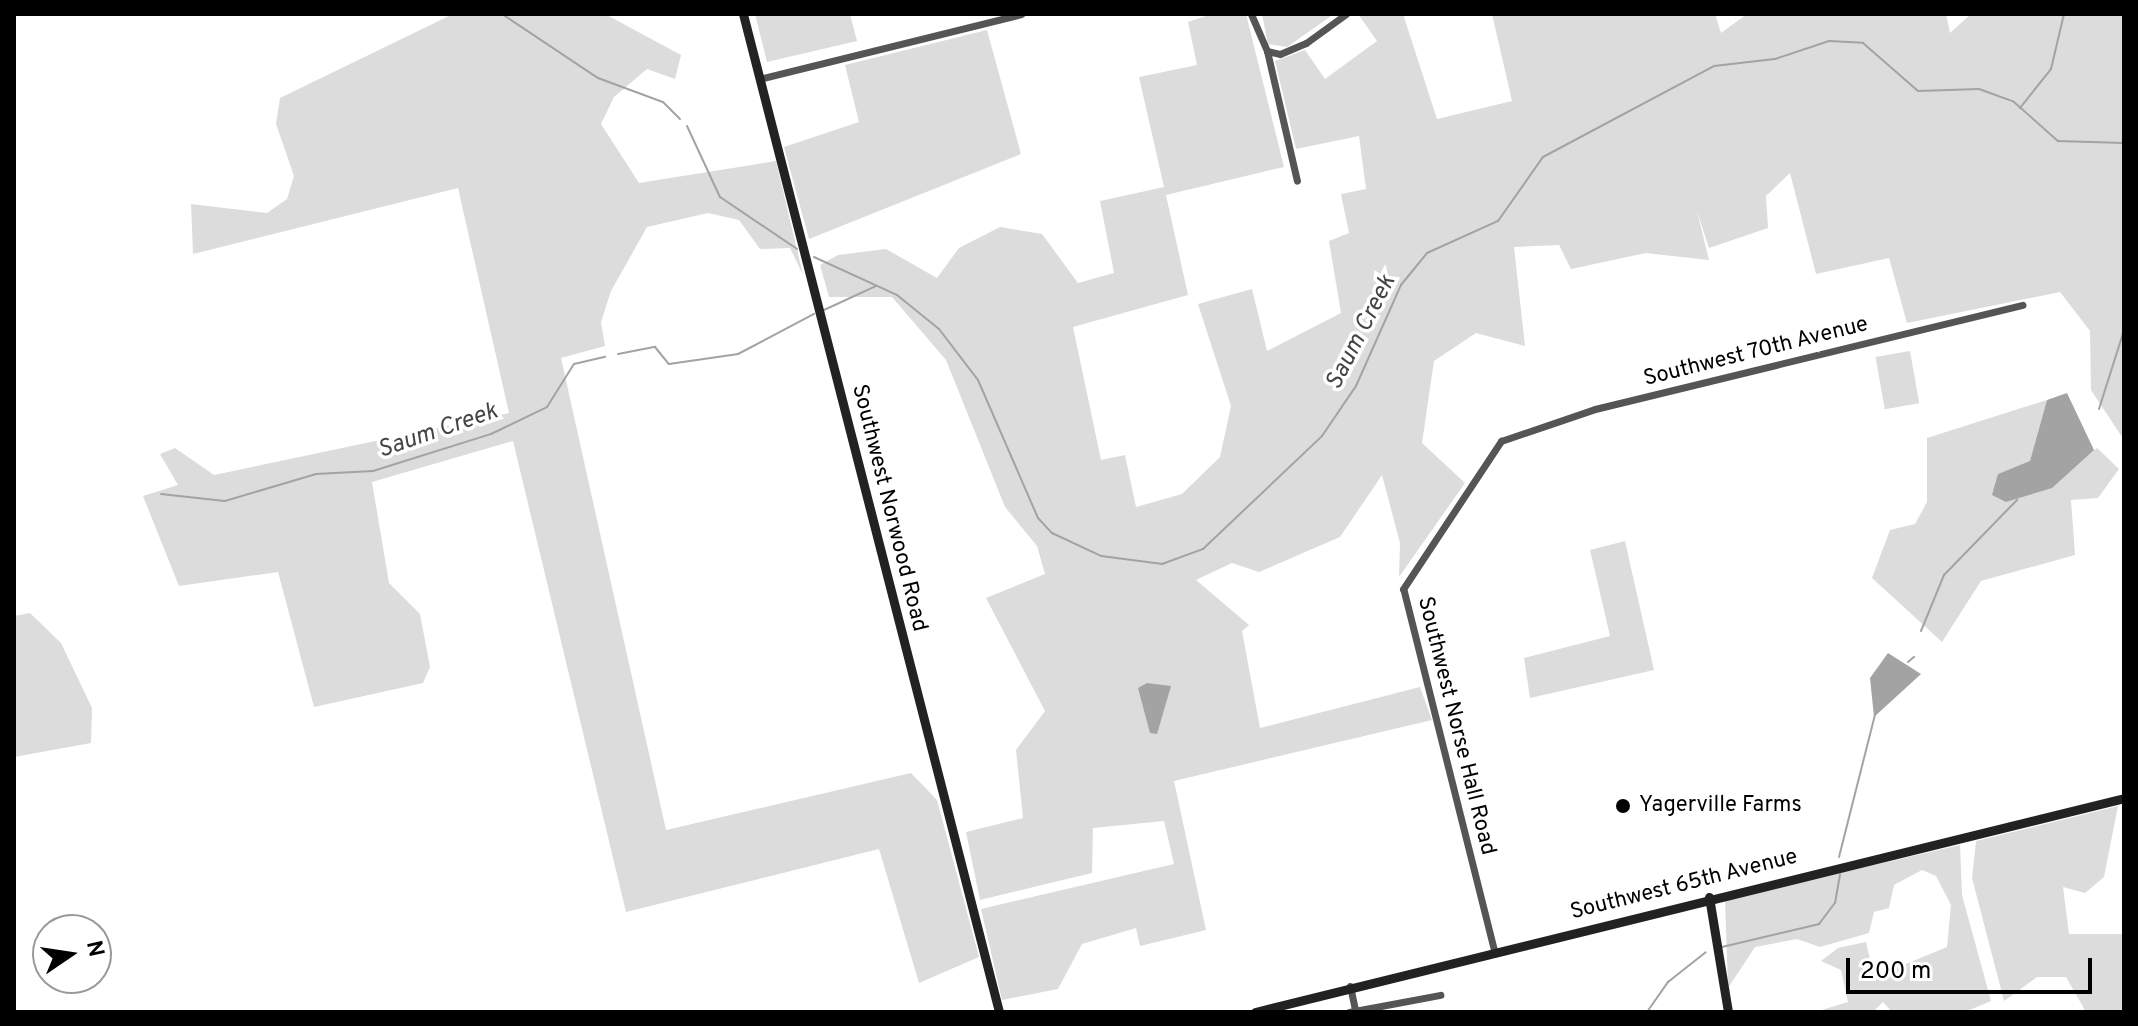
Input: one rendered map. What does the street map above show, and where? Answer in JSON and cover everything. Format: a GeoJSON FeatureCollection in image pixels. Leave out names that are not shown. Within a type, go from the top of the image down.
{"type":"FeatureCollection","features":[{"type":"Feature","properties":{"kind":"street","name":"Southwest Norwood Road"},"geometry":{"type":"LineString","coordinates":[[743,14],[999,1012]]}},
{"type":"Feature","properties":{"kind":"street"},"geometry":{"type":"LineString","coordinates":[[759,79],[1021,14]]}},
{"type":"Feature","properties":{"kind":"street"},"geometry":{"type":"LineString","coordinates":[[1251,14],[1267,51],[1297,181]]}},
{"type":"Feature","properties":{"kind":"street"},"geometry":{"type":"LineString","coordinates":[[1267,51],[1280,54],[1306,43],[1346,14]]}},
{"type":"Feature","properties":{"kind":"street","name":"Southwest 70th Avenue"},"geometry":{"type":"LineString","coordinates":[[1501,441],[1595,409],[2023,305]]}},
{"type":"Feature","properties":{"kind":"street","name":"Southwest Norse Hall Road"},"geometry":{"type":"LineString","coordinates":[[1494,950],[1403,589],[1501,441]]}},
{"type":"Feature","properties":{"kind":"street","name":"Southwest 65th Avenue"},"geometry":{"type":"LineString","coordinates":[[1255,1012],[1709,897],[2124,798]]}},
{"type":"Feature","properties":{"kind":"street"},"geometry":{"type":"LineString","coordinates":[[1709,897],[1728,1012]]}},
{"type":"Feature","properties":{"kind":"street"},"geometry":{"type":"LineString","coordinates":[[1350,986],[1352,1011],[1440,995]]}},
{"type":"Feature","properties":{"kind":"shaded area"},"geometry":{"type":"Polygon","coordinates":[[[453,14],[605,14],[681,55],[675,79],[647,69],[614,97],[601,124],[639,183],[776,161],[803,275],[790,248],[760,249],[739,220],[708,213],[647,227],[611,291],[601,322],[605,346],[561,358],[666,830],[911,773],[937,800],[979,957],[919,983],[879,849],[626,912],[513,441],[372,482],[389,583],[420,614],[430,667],[423,683],[314,707],[278,572],[179,586],[143,496],[178,485],[160,454],[175,448],[214,475],[509,413],[458,188],[193,254],[191,204],[267,213],[287,199],[294,176],[276,124],[280,98],[453,14]]]}},
{"type":"Feature","properties":{"kind":"shaded area"},"geometry":{"type":"Polygon","coordinates":[[[755,14],[850,14],[857,41],[767,62],[755,14]]]}},
{"type":"Feature","properties":{"kind":"shaded area"},"geometry":{"type":"Polygon","coordinates":[[[1212,14],[1246,14],[1284,167],[1166,195],[1188,295],[1073,327],[1101,460],[1125,455],[1136,507],[1182,494],[1220,457],[1231,406],[1198,304],[1252,289],[1267,351],[1341,313],[1329,241],[1349,233],[1341,194],[1366,189],[1359,136],[1296,149],[1275,61],[1305,50],[1325,79],[1377,41],[1358,14],[1403,14],[1437,119],[1512,101],[1492,14],[1715,14],[1721,33],[1747,14],[1946,14],[1950,33],[1971,14],[2124,14],[2124,440],[2091,390],[2090,331],[2060,292],[1907,323],[1889,258],[1816,274],[1790,173],[1766,196],[1768,228],[1709,248],[1697,211],[1709,260],[1646,253],[1571,269],[1559,245],[1514,247],[1525,346],[1476,333],[1434,361],[1422,443],[1465,483],[1399,577],[1400,543],[1382,475],[1340,537],[1259,572],[1232,563],[1196,580],[1249,625],[1242,631],[1260,728],[1420,687],[1432,720],[1174,781],[1206,930],[1140,946],[1136,928],[1082,944],[1058,989],[1002,1000],[981,909],[1174,864],[1164,821],[1093,828],[1092,873],[980,900],[966,832],[1023,818],[1016,750],[1045,711],[986,598],[1045,574],[1037,546],[1005,507],[946,360],[892,297],[829,297],[820,265],[838,255],[886,249],[937,278],[959,248],[1000,227],[1042,234],[1078,283],[1114,273],[1100,201],[1164,187],[1139,77],[1197,65],[1188,22],[1212,14]]]}},
{"type":"Feature","properties":{"kind":"shaded area"},"geometry":{"type":"Polygon","coordinates":[[[1262,14],[1334,14],[1287,47],[1268,44],[1262,14]]]}},
{"type":"Feature","properties":{"kind":"shaded area"},"geometry":{"type":"Polygon","coordinates":[[[987,30],[1021,154],[809,239],[784,147],[859,122],[845,65],[987,30]]]}},
{"type":"Feature","properties":{"kind":"shaded area"},"geometry":{"type":"Polygon","coordinates":[[[1910,351],[1919,403],[1885,409],[1876,357],[1910,351]]]}},
{"type":"Feature","properties":{"kind":"shaded area"},"geometry":{"type":"Polygon","coordinates":[[[2067,393],[2094,450],[2052,488],[2006,502],[1992,495],[1998,474],[2030,461],[2047,400],[2067,393]]]}},
{"type":"Feature","properties":{"kind":"shaded area"},"geometry":{"type":"Polygon","coordinates":[[[2047,400],[2030,462],[1998,474],[2057,477],[2097,448],[2119,469],[2098,498],[2071,500],[2075,555],[1981,581],[1942,642],[1872,578],[1890,530],[1915,524],[1927,502],[1927,438],[2047,400]]]}},
{"type":"Feature","properties":{"kind":"shaded area"},"geometry":{"type":"Polygon","coordinates":[[[1625,541],[1654,670],[1530,698],[1524,658],[1610,636],[1590,550],[1625,541]]]}},
{"type":"Feature","properties":{"kind":"shaded area"},"geometry":{"type":"Polygon","coordinates":[[[30,613],[61,643],[92,708],[91,743],[14,757],[14,616],[30,613]]]}},
{"type":"Feature","properties":{"kind":"shaded area"},"geometry":{"type":"Polygon","coordinates":[[[1888,653],[1921,674],[1874,717],[1870,678],[1888,653]]]}},
{"type":"Feature","properties":{"kind":"shaded area"},"geometry":{"type":"Polygon","coordinates":[[[1147,683],[1171,686],[1157,734],[1150,733],[1138,688],[1147,683]]]}},
{"type":"Feature","properties":{"kind":"shaded area"},"geometry":{"type":"Polygon","coordinates":[[[2118,806],[2104,877],[2085,893],[2063,887],[2069,934],[2124,934],[2124,1012],[2086,1012],[2066,977],[2037,977],[2004,1001],[1972,878],[1976,841],[2118,806]]]}},
{"type":"Feature","properties":{"kind":"shaded area"},"geometry":{"type":"Polygon","coordinates":[[[1960,845],[1962,895],[1991,1001],[1965,1012],[1892,1012],[1883,1002],[1873,1012],[1815,1012],[1848,1002],[1841,970],[1821,961],[1838,948],[1866,942],[1874,977],[1947,947],[1951,905],[1936,876],[1922,870],[1894,885],[1889,908],[1874,912],[1869,933],[1820,947],[1797,939],[1755,947],[1728,988],[1725,900],[1960,845]]]}},
{"type":"Feature","properties":{"kind":"waterway"},"geometry":{"type":"LineString","coordinates":[[502,14],[598,78],[663,102],[680,119]]}},
{"type":"Feature","properties":{"kind":"waterway"},"geometry":{"type":"LineString","coordinates":[[2020,108],[2051,69],[2064,14]]}},
{"type":"Feature","properties":{"kind":"waterway","name":"Saum Creek"},"geometry":{"type":"LineString","coordinates":[[814,257],[897,295],[939,329],[978,380],[1038,518],[1052,533],[1101,556],[1162,564],[1203,549],[1322,436],[1356,386],[1401,285],[1427,253],[1498,221],[1543,157],[1714,66],[1775,59],[1829,41],[1863,43],[1918,91],[1979,89],[2014,102],[2058,141],[2124,143]]}},
{"type":"Feature","properties":{"kind":"waterway"},"geometry":{"type":"LineString","coordinates":[[687,126],[720,197],[797,249]]}},
{"type":"Feature","properties":{"kind":"waterway","name":"Saum Creek"},"geometry":{"type":"LineString","coordinates":[[824,310],[876,286]]}},
{"type":"Feature","properties":{"kind":"waterway","name":"Saum Creek"},"geometry":{"type":"LineString","coordinates":[[618,354],[655,347],[669,364],[738,354],[814,314]]}},
{"type":"Feature","properties":{"kind":"waterway"},"geometry":{"type":"LineString","coordinates":[[2099,409],[2124,330]]}},
{"type":"Feature","properties":{"kind":"waterway","name":"Saum Creek"},"geometry":{"type":"LineString","coordinates":[[161,494],[225,501],[316,474],[373,471],[491,434],[547,407],[574,364],[605,357]]}},
{"type":"Feature","properties":{"kind":"waterway"},"geometry":{"type":"LineString","coordinates":[[1921,631],[1944,575],[2017,500]]}},
{"type":"Feature","properties":{"kind":"waterway"},"geometry":{"type":"LineString","coordinates":[[1908,662],[1914,657]]}},
{"type":"Feature","properties":{"kind":"waterway"},"geometry":{"type":"LineString","coordinates":[[1839,857],[1875,715]]}},
{"type":"Feature","properties":{"kind":"waterway"},"geometry":{"type":"LineString","coordinates":[[1722,947],[1819,924],[1835,903],[1840,874]]}},
{"type":"Feature","properties":{"kind":"waterway"},"geometry":{"type":"LineString","coordinates":[[1647,1012],[1668,982],[1706,952]]}},
{"type":"Feature","properties":{"kind":"place","name":"Yagerville Farms"},"geometry":{"type":"Point","coordinates":[1623,806]}}]}
